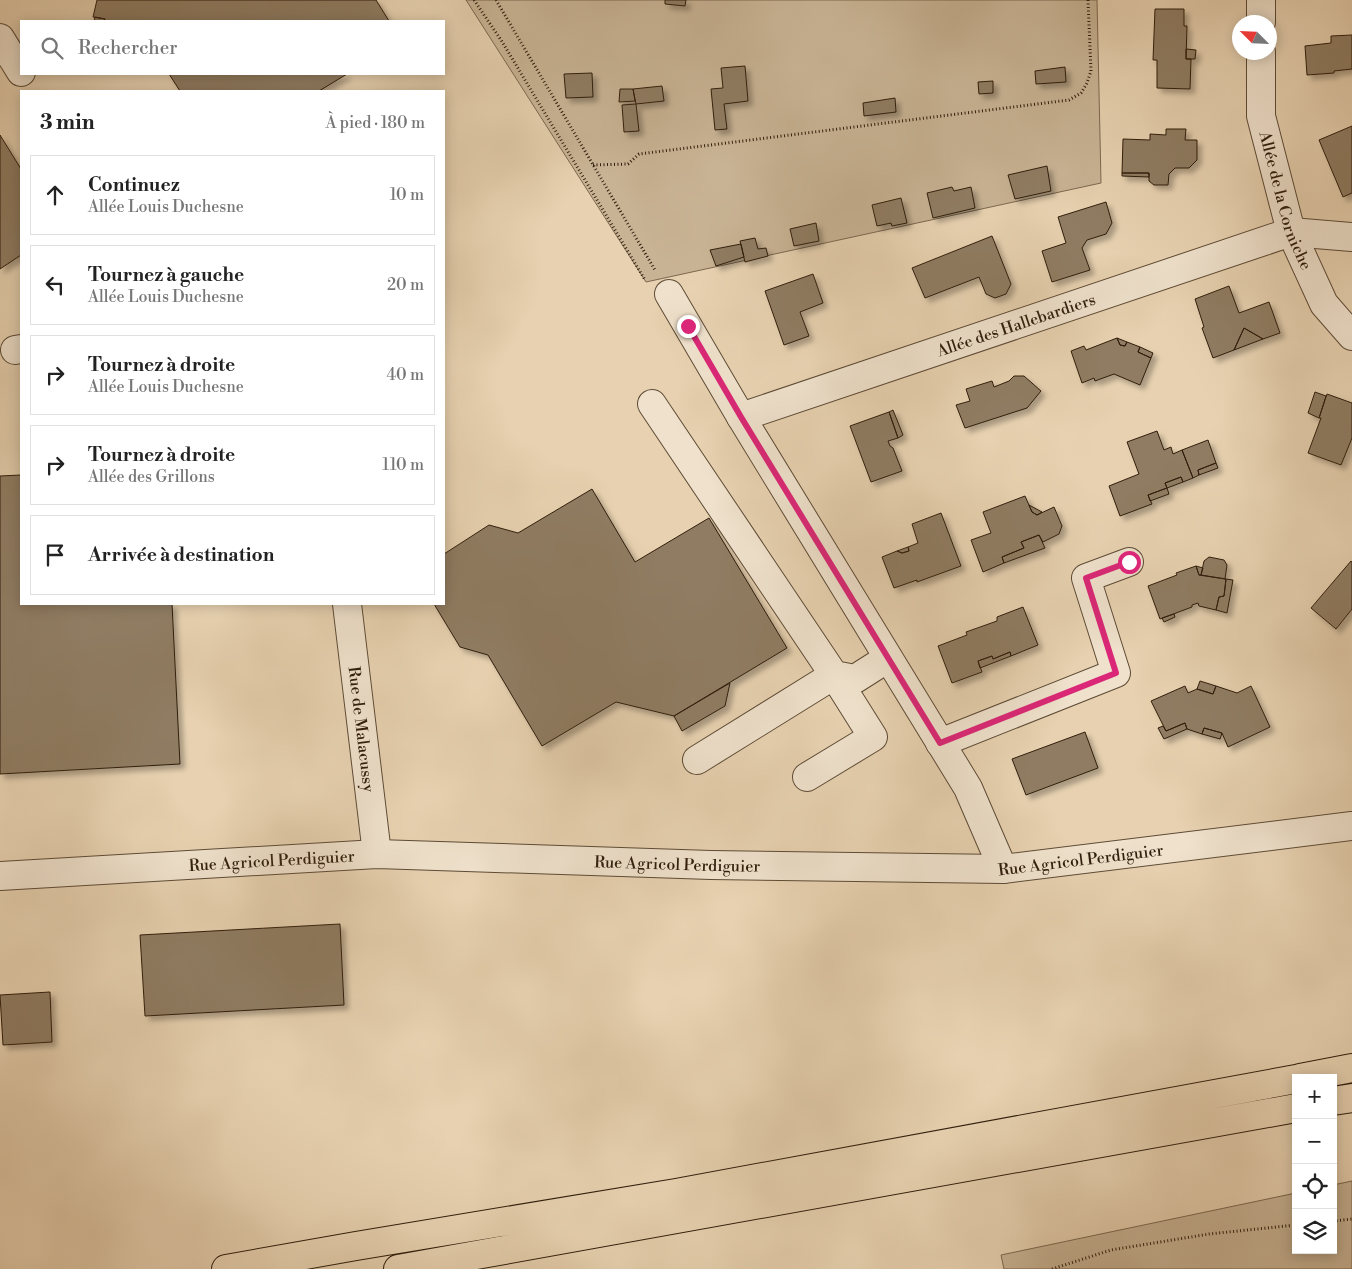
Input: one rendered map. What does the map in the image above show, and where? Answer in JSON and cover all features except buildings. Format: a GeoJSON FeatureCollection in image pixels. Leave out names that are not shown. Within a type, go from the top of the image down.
{"type":"FeatureCollection","features":[{"type":"Feature","properties":{"kind":"highway"},"geometry":{"type":"LineString","coordinates":[[1321,1074],[1352,1068]]}},
{"type":"Feature","properties":{"kind":"highway"},"geometry":{"type":"LineString","coordinates":[[226,1269],[676,1193],[1292,1080]]}},
{"type":"Feature","properties":{"kind":"highway"},"geometry":{"type":"LineString","coordinates":[[1337,1100],[1352,1098]]}},
{"type":"Feature","properties":{"kind":"highway"},"geometry":{"type":"LineString","coordinates":[[398,1269],[1292,1109]]}},
{"type":"Feature","properties":{"kind":"street"},"geometry":{"type":"LineString","coordinates":[[1261,0],[1261,15]]}},
{"type":"Feature","properties":{"kind":"street"},"geometry":{"type":"LineString","coordinates":[[0,38],[20,70]]}},
{"type":"Feature","properties":{"kind":"street","name":"Allée de la Corniche"},"geometry":{"type":"LineString","coordinates":[[1261,60],[1261,116],[1291,232],[1324,304],[1352,336]]}},
{"type":"Feature","properties":{"kind":"street"},"geometry":{"type":"LineString","coordinates":[[23,75],[32,90]]}},
{"type":"Feature","properties":{"kind":"street"},"geometry":{"type":"LineString","coordinates":[[1291,232],[1352,237]]}},
{"type":"Feature","properties":{"kind":"street","name":"Allée des Hallebardiers"},"geometry":{"type":"LineString","coordinates":[[741,417],[1291,232]]}},
{"type":"Feature","properties":{"kind":"street"},"geometry":{"type":"LineString","coordinates":[[658,288],[741,417],[968,788],[1003,869]]}},
{"type":"Feature","properties":{"kind":"street"},"geometry":{"type":"LineString","coordinates":[[652,404],[834,675],[873,737],[807,777]]}},
{"type":"Feature","properties":{"kind":"street"},"geometry":{"type":"LineString","coordinates":[[940,743],[1116,673],[1086,578],[1129,562]]}},
{"type":"Feature","properties":{"kind":"street","name":"Rue de Malacussy"},"geometry":{"type":"LineString","coordinates":[[347,605],[377,854]]}},
{"type":"Feature","properties":{"kind":"street"},"geometry":{"type":"LineString","coordinates":[[697,760],[834,675],[855,679],[888,658]]}},
{"type":"Feature","properties":{"kind":"street","name":"Rue Agricol Perdiguier"},"geometry":{"type":"LineString","coordinates":[[0,876],[377,854],[711,865],[1003,869],[1352,826]]}},
{"type":"Feature","properties":{"kind":"path"},"geometry":{"type":"LineString","coordinates":[[474,0],[658,288]]}},
{"type":"Feature","properties":{"kind":"path"},"geometry":{"type":"LineString","coordinates":[[496,0],[593,164],[658,288]]}},
{"type":"Feature","properties":{"kind":"path"},"geometry":{"type":"LineString","coordinates":[[593,164],[628,164],[638,154],[1069,100],[1081,93],[1091,71],[1088,0]]}},
{"type":"Feature","properties":{"kind":"path"},"geometry":{"type":"LineString","coordinates":[[1337,1221],[1352,1219]]}},
{"type":"Feature","properties":{"kind":"path"},"geometry":{"type":"LineString","coordinates":[[1052,1269],[1111,1250],[1209,1234],[1292,1225]]}},
{"type":"Feature","properties":{"kind":"shaded area"},"geometry":{"type":"Polygon","coordinates":[[[466,0],[1097,0],[1101,183],[646,282],[466,0]]]}},
{"type":"Feature","properties":{"kind":"shaded area"},"geometry":{"type":"Polygon","coordinates":[[[1352,1181],[1352,1269],[1004,1269],[1001,1255],[1292,1194],[1292,1254],[1337,1254],[1337,1184],[1352,1181]]]}},
{"type":"Feature","properties":{"kind":"route"},"geometry":{"type":"LineString","coordinates":[[688,326],[741,417],[940,743],[1116,673],[1086,578],[1129,562]]}}]}
